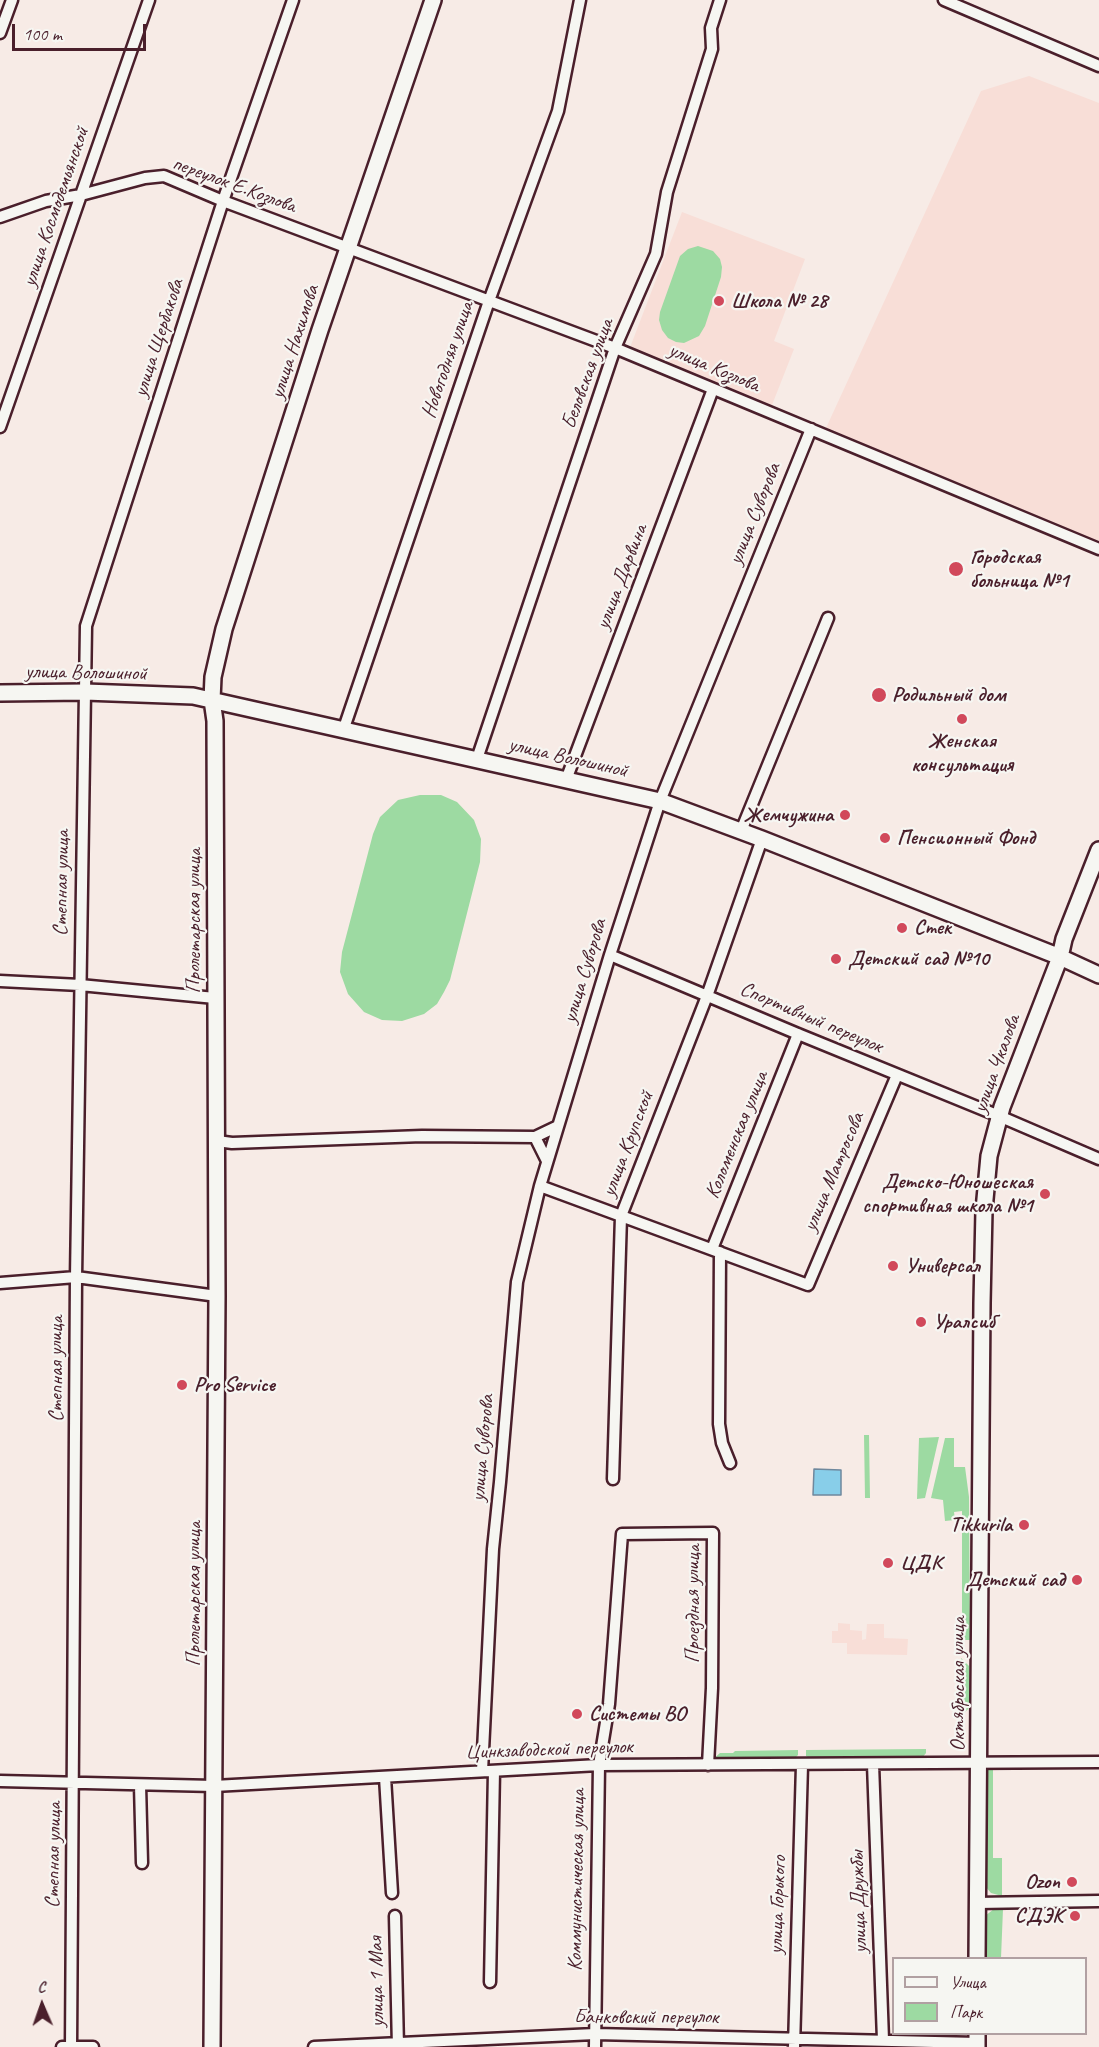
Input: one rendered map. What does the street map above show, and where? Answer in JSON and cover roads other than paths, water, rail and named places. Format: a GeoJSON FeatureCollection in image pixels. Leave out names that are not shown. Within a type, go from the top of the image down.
{"type":"FeatureCollection","features":[{"type":"Feature","properties":{"kind":"street"},"geometry":{"type":"LineString","coordinates":[[0,33],[12,0]]}},
{"type":"Feature","properties":{"kind":"street","name":"улица Космодемьянской"},"geometry":{"type":"LineString","coordinates":[[0,427],[149,0]]}},
{"type":"Feature","properties":{"kind":"street","name":"улица Щербакова"},"geometry":{"type":"LineString","coordinates":[[85,692],[86,626],[223,201],[293,0]]}},
{"type":"Feature","properties":{"kind":"street","name":"улица Нахимова"},"geometry":{"type":"LineString","coordinates":[[212,700],[213,677],[224,629],[320,330],[432,0]]}},
{"type":"Feature","properties":{"kind":"street","name":"Новогодняя улица"},"geometry":{"type":"LineString","coordinates":[[344,731],[489,301],[558,111],[580,0]]}},
{"type":"Feature","properties":{"kind":"street","name":"Беловская улица"},"geometry":{"type":"LineString","coordinates":[[477,759],[615,348],[656,254],[667,192],[712,49],[711,28],[720,0]]}},
{"type":"Feature","properties":{"kind":"street"},"geometry":{"type":"LineString","coordinates":[[945,0],[1099,66]]}},
{"type":"Feature","properties":{"kind":"street","name":"переулок Е.Козлова"},"geometry":{"type":"LineString","coordinates":[[0,217],[46,201],[81,195],[145,178],[164,176],[348,248]]}},
{"type":"Feature","properties":{"kind":"street","name":"улица Козлова"},"geometry":{"type":"LineString","coordinates":[[348,248],[615,348],[1099,549]]}},
{"type":"Feature","properties":{"kind":"street","name":"улица Дарвина"},"geometry":{"type":"LineString","coordinates":[[566,780],[713,389]]}},
{"type":"Feature","properties":{"kind":"street","name":"улица Суворова"},"geometry":{"type":"LineString","coordinates":[[482,1772],[493,1549],[517,1282],[540,1186],[610,955],[660,801],[811,429]]}},
{"type":"Feature","properties":{"kind":"street"},"geometry":{"type":"LineString","coordinates":[[741,831],[828,618]]}},
{"type":"Feature","properties":{"kind":"street","name":"улица Волошиной"},"geometry":{"type":"LineString","coordinates":[[0,693],[85,692],[193,696],[660,801],[1060,957],[1099,975]]}},
{"type":"Feature","properties":{"kind":"street","name":"Степная улица"},"geometry":{"type":"LineString","coordinates":[[71,2047],[76,1277],[85,692]]}},
{"type":"Feature","properties":{"kind":"street","name":"Пролетарская улица"},"geometry":{"type":"LineString","coordinates":[[212,700],[215,721],[217,1141],[212,2047]]}},
{"type":"Feature","properties":{"kind":"street","name":"улица Крупской"},"geometry":{"type":"LineString","coordinates":[[613,1479],[621,1216],[707,996],[762,839]]}},
{"type":"Feature","properties":{"kind":"street","name":"улица Чкалова"},"geometry":{"type":"LineString","coordinates":[[982,1303],[984,1210],[989,1156],[999,1116],[1099,850]]}},
{"type":"Feature","properties":{"kind":"street","name":"Спортивный переулок"},"geometry":{"type":"LineString","coordinates":[[610,955],[1099,1159]]}},
{"type":"Feature","properties":{"kind":"street"},"geometry":{"type":"LineString","coordinates":[[0,981],[80,985],[215,998]]}},
{"type":"Feature","properties":{"kind":"street","name":"Коломенская улица"},"geometry":{"type":"LineString","coordinates":[[730,1462],[722,1443],[719,1425],[716,1251],[798,1034]]}},
{"type":"Feature","properties":{"kind":"street","name":"улица Матросова"},"geometry":{"type":"LineString","coordinates":[[716,1251],[808,1285],[897,1075]]}},
{"type":"Feature","properties":{"kind":"street"},"geometry":{"type":"LineString","coordinates":[[217,1141],[232,1143],[422,1136],[535,1137],[558,1126]]}},
{"type":"Feature","properties":{"kind":"street"},"geometry":{"type":"LineString","coordinates":[[535,1137],[547,1161]]}},
{"type":"Feature","properties":{"kind":"street"},"geometry":{"type":"LineString","coordinates":[[540,1186],[716,1251]]}},
{"type":"Feature","properties":{"kind":"street"},"geometry":{"type":"LineString","coordinates":[[0,1283],[76,1277],[217,1296]]}},
{"type":"Feature","properties":{"kind":"street","name":"Октябрьская улица"},"geometry":{"type":"LineString","coordinates":[[977,1957],[982,1303]]}},
{"type":"Feature","properties":{"kind":"street","name":"Проездная улица"},"geometry":{"type":"LineString","coordinates":[[622,1534],[713,1533],[712,1688],[708,1765]]}},
{"type":"Feature","properties":{"kind":"street","name":"Коммунистическая улица"},"geometry":{"type":"LineString","coordinates":[[595,2047],[599,1765],[609,1704],[622,1534]]}},
{"type":"Feature","properties":{"kind":"street","name":"Цинкзаводской переулок"},"geometry":{"type":"LineString","coordinates":[[0,1781],[214,1786],[599,1765],[1099,1762]]}},
{"type":"Feature","properties":{"kind":"street","name":"улица Дружбы"},"geometry":{"type":"LineString","coordinates":[[873,1764],[883,2040]]}},
{"type":"Feature","properties":{"kind":"street","name":"улица Горького"},"geometry":{"type":"LineString","coordinates":[[794,2042],[802,1765]]}},
{"type":"Feature","properties":{"kind":"street"},"geometry":{"type":"LineString","coordinates":[[490,1982],[494,1771]]}},
{"type":"Feature","properties":{"kind":"street"},"geometry":{"type":"LineString","coordinates":[[385,1777],[392,1893]]}},
{"type":"Feature","properties":{"kind":"street"},"geometry":{"type":"LineString","coordinates":[[140,1785],[142,1863]]}},
{"type":"Feature","properties":{"kind":"street"},"geometry":{"type":"LineString","coordinates":[[977,1903],[1099,1901]]}},
{"type":"Feature","properties":{"kind":"street","name":"улица 1 Мая"},"geometry":{"type":"LineString","coordinates":[[395,1916],[398,2046]]}},
{"type":"Feature","properties":{"kind":"street","name":"Банковский переулок"},"geometry":{"type":"LineString","coordinates":[[314,2047],[492,2043],[595,2034],[794,2042],[977,2041]]}},
{"type":"Feature","properties":{"kind":"street"},"geometry":{"type":"LineString","coordinates":[[62,2047],[93,2047]]}},
{"type":"Feature","properties":{"kind":"water"},"geometry":{"type":"Polygon","coordinates":[[[814,1469],[841,1470],[841,1495],[813,1495],[814,1469]]]}},
{"type":"Feature","properties":{"kind":"place","name":"Школа № 28"},"geometry":{"type":"Point","coordinates":[719,301]}},
{"type":"Feature","properties":{"kind":"place","name":"Городская больница №1"},"geometry":{"type":"Point","coordinates":[956,569]}},
{"type":"Feature","properties":{"kind":"place","name":"Родильный дом"},"geometry":{"type":"Point","coordinates":[879,695]}},
{"type":"Feature","properties":{"kind":"place","name":"Женская консультация"},"geometry":{"type":"Point","coordinates":[962,719]}},
{"type":"Feature","properties":{"kind":"place","name":"Жемчужина"},"geometry":{"type":"Point","coordinates":[845,815]}},
{"type":"Feature","properties":{"kind":"place","name":"Пенсионный Фонд"},"geometry":{"type":"Point","coordinates":[885,838]}},
{"type":"Feature","properties":{"kind":"place","name":"Стек"},"geometry":{"type":"Point","coordinates":[902,928]}},
{"type":"Feature","properties":{"kind":"place","name":"Детский сад №10"},"geometry":{"type":"Point","coordinates":[836,959]}},
{"type":"Feature","properties":{"kind":"place","name":"Детско-Юношеская спортивная школа №1"},"geometry":{"type":"Point","coordinates":[1045,1194]}},
{"type":"Feature","properties":{"kind":"place","name":"Универсал"},"geometry":{"type":"Point","coordinates":[893,1266]}},
{"type":"Feature","properties":{"kind":"place","name":"Уралсиб"},"geometry":{"type":"Point","coordinates":[921,1322]}},
{"type":"Feature","properties":{"kind":"place","name":"Pro Service"},"geometry":{"type":"Point","coordinates":[182,1385]}},
{"type":"Feature","properties":{"kind":"place","name":"Tikkurila"},"geometry":{"type":"Point","coordinates":[1024,1525]}},
{"type":"Feature","properties":{"kind":"place","name":"ЦДК"},"geometry":{"type":"Point","coordinates":[888,1563]}},
{"type":"Feature","properties":{"kind":"place","name":"Детский сад"},"geometry":{"type":"Point","coordinates":[1077,1580]}},
{"type":"Feature","properties":{"kind":"place","name":"Системы ВО"},"geometry":{"type":"Point","coordinates":[577,1714]}},
{"type":"Feature","properties":{"kind":"place","name":"Ozon"},"geometry":{"type":"Point","coordinates":[1072,1882]}},
{"type":"Feature","properties":{"kind":"place","name":"СДЭК"},"geometry":{"type":"Point","coordinates":[1075,1916]}}]}
